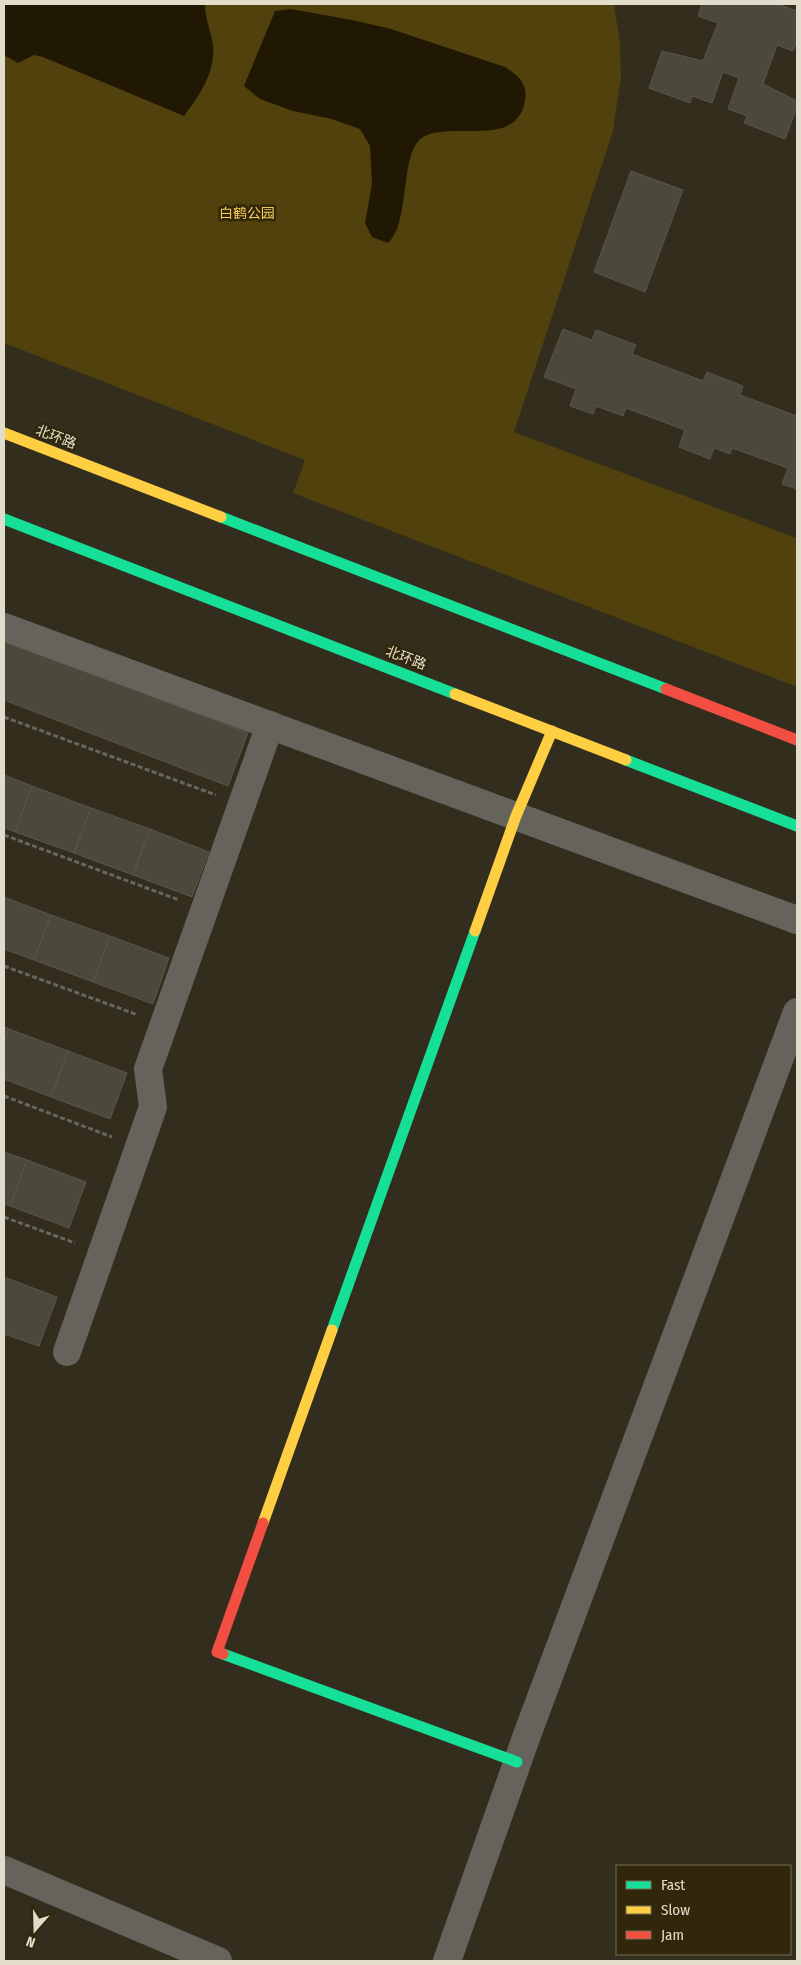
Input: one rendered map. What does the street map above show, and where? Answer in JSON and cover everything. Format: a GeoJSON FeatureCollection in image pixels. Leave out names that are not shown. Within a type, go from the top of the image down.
{"type":"FeatureCollection","features":[{"type":"Feature","properties":{"kind":"main road","name":"北环路"},"geometry":{"type":"LineString","coordinates":[[4,433],[797,740]]}},
{"type":"Feature","properties":{"kind":"main road","name":"北环路"},"geometry":{"type":"LineString","coordinates":[[4,519],[797,826]]}},
{"type":"Feature","properties":{"kind":"main road"},"geometry":{"type":"LineString","coordinates":[[517,1762],[217,1652],[516,816],[552,731]]}},
{"type":"Feature","properties":{"kind":"street"},"geometry":{"type":"LineString","coordinates":[[4,627],[797,920]]}},
{"type":"Feature","properties":{"kind":"street"},"geometry":{"type":"LineString","coordinates":[[67,1352],[153,1107],[148,1069],[270,725]]}},
{"type":"Feature","properties":{"kind":"street"},"geometry":{"type":"LineString","coordinates":[[446,1961],[517,1762],[797,1012]]}},
{"type":"Feature","properties":{"kind":"street"},"geometry":{"type":"LineString","coordinates":[[4,1870],[218,1961]]}},
{"type":"Feature","properties":{"kind":"path"},"geometry":{"type":"LineString","coordinates":[[4,717],[242,805]]}},
{"type":"Feature","properties":{"kind":"path"},"geometry":{"type":"LineString","coordinates":[[4,835],[205,910]]}},
{"type":"Feature","properties":{"kind":"path"},"geometry":{"type":"LineString","coordinates":[[4,966],[164,1025]]}},
{"type":"Feature","properties":{"kind":"path"},"geometry":{"type":"LineString","coordinates":[[4,1096],[139,1147]]}},
{"type":"Feature","properties":{"kind":"path"},"geometry":{"type":"LineString","coordinates":[[4,1217],[101,1253]]}},
{"type":"Feature","properties":{"kind":"green space","name":"白鹤公园"},"geometry":{"type":"Polygon","coordinates":[[[4,4],[614,4],[620,44],[621,76],[613,131],[514,432],[797,538],[797,687],[293,493],[305,460],[4,343],[4,4]]]}},
{"type":"Feature","properties":{"kind":"shaded area"},"geometry":{"type":"Polygon","coordinates":[[[4,4],[205,4],[213,45],[212,64],[209,74],[201,92],[184,116],[43,57],[34,55],[18,63],[4,55],[4,4]]]}},
{"type":"Feature","properties":{"kind":"shaded area"},"geometry":{"type":"Polygon","coordinates":[[[291,9],[391,29],[505,67],[518,76],[523,84],[526,94],[525,100],[520,115],[510,124],[497,129],[483,131],[436,133],[423,137],[416,145],[407,171],[400,220],[395,233],[388,243],[372,237],[365,223],[372,184],[370,146],[360,129],[332,119],[293,111],[260,99],[244,86],[275,11],[291,9]]]}},
{"type":"Feature","properties":{"kind":"building"},"geometry":{"type":"Polygon","coordinates":[[[702,4],[777,4],[797,11],[797,40],[793,51],[777,45],[763,84],[797,101],[797,107],[785,139],[744,123],[747,116],[728,109],[739,78],[723,72],[712,103],[692,96],[690,103],[649,88],[662,51],[703,61],[718,23],[698,16],[702,4]]]}},
{"type":"Feature","properties":{"kind":"building"},"geometry":{"type":"Polygon","coordinates":[[[631,171],[683,190],[645,292],[594,272],[631,171]]]}},
{"type":"Feature","properties":{"kind":"building"},"geometry":{"type":"Polygon","coordinates":[[[563,329],[592,340],[596,330],[636,345],[632,354],[703,381],[707,372],[743,386],[740,395],[797,416],[797,489],[782,484],[788,468],[732,448],[730,454],[714,448],[710,459],[679,447],[685,430],[626,408],[623,416],[596,406],[593,414],[570,406],[576,389],[544,377],[563,329]]]}},
{"type":"Feature","properties":{"kind":"building"},"geometry":{"type":"Polygon","coordinates":[[[4,640],[248,733],[228,786],[4,700],[4,640]]]}},
{"type":"Feature","properties":{"kind":"building"},"geometry":{"type":"Polygon","coordinates":[[[4,775],[32,786],[15,832],[4,828],[4,775]]]}},
{"type":"Feature","properties":{"kind":"building"},"geometry":{"type":"Polygon","coordinates":[[[32,786],[91,808],[74,853],[15,832],[32,786]]]}},
{"type":"Feature","properties":{"kind":"building"},"geometry":{"type":"Polygon","coordinates":[[[91,808],[150,829],[133,875],[74,853],[91,808]]]}},
{"type":"Feature","properties":{"kind":"building"},"geometry":{"type":"Polygon","coordinates":[[[150,829],[209,852],[192,897],[133,875],[150,829]]]}},
{"type":"Feature","properties":{"kind":"building"},"geometry":{"type":"Polygon","coordinates":[[[4,897],[51,915],[34,960],[4,949],[4,897]]]}},
{"type":"Feature","properties":{"kind":"building"},"geometry":{"type":"Polygon","coordinates":[[[51,915],[110,936],[93,982],[34,960],[51,915]]]}},
{"type":"Feature","properties":{"kind":"building"},"geometry":{"type":"Polygon","coordinates":[[[110,936],[169,958],[153,1004],[93,982],[110,936]]]}},
{"type":"Feature","properties":{"kind":"building"},"geometry":{"type":"Polygon","coordinates":[[[4,1027],[9,1029],[4,1042],[4,1027]]]}},
{"type":"Feature","properties":{"kind":"building"},"geometry":{"type":"Polygon","coordinates":[[[9,1029],[68,1051],[51,1097],[4,1079],[4,1042],[9,1029]]]}},
{"type":"Feature","properties":{"kind":"building"},"geometry":{"type":"Polygon","coordinates":[[[68,1051],[127,1073],[110,1119],[51,1097],[68,1051]]]}},
{"type":"Feature","properties":{"kind":"building"},"geometry":{"type":"Polygon","coordinates":[[[4,1152],[27,1160],[10,1206],[4,1204],[4,1152]]]}},
{"type":"Feature","properties":{"kind":"building"},"geometry":{"type":"Polygon","coordinates":[[[27,1160],[86,1182],[69,1228],[10,1206],[27,1160]]]}},
{"type":"Feature","properties":{"kind":"building"},"geometry":{"type":"Polygon","coordinates":[[[4,1277],[57,1297],[39,1346],[4,1334],[4,1277]]]}},
{"type":"Feature","properties":{"kind":"traffic: fast"},"geometry":{"type":"LineString","coordinates":[[221,517],[666,689]]}},
{"type":"Feature","properties":{"kind":"traffic: fast"},"geometry":{"type":"LineString","coordinates":[[4,519],[455,694]]}},
{"type":"Feature","properties":{"kind":"traffic: fast"},"geometry":{"type":"LineString","coordinates":[[626,760],[797,826]]}},
{"type":"Feature","properties":{"kind":"traffic: fast"},"geometry":{"type":"LineString","coordinates":[[332,1330],[475,931]]}},
{"type":"Feature","properties":{"kind":"traffic: fast"},"geometry":{"type":"LineString","coordinates":[[223,1654],[517,1762]]}},
{"type":"Feature","properties":{"kind":"traffic: slow"},"geometry":{"type":"LineString","coordinates":[[4,433],[221,517]]}},
{"type":"Feature","properties":{"kind":"traffic: slow"},"geometry":{"type":"LineString","coordinates":[[455,694],[626,760]]}},
{"type":"Feature","properties":{"kind":"traffic: slow"},"geometry":{"type":"LineString","coordinates":[[475,931],[516,816],[552,731]]}},
{"type":"Feature","properties":{"kind":"traffic: slow"},"geometry":{"type":"LineString","coordinates":[[263,1523],[332,1330]]}},
{"type":"Feature","properties":{"kind":"traffic: jam"},"geometry":{"type":"LineString","coordinates":[[666,689],[797,740]]}},
{"type":"Feature","properties":{"kind":"traffic: jam"},"geometry":{"type":"LineString","coordinates":[[223,1654],[217,1652],[263,1523]]}}]}
